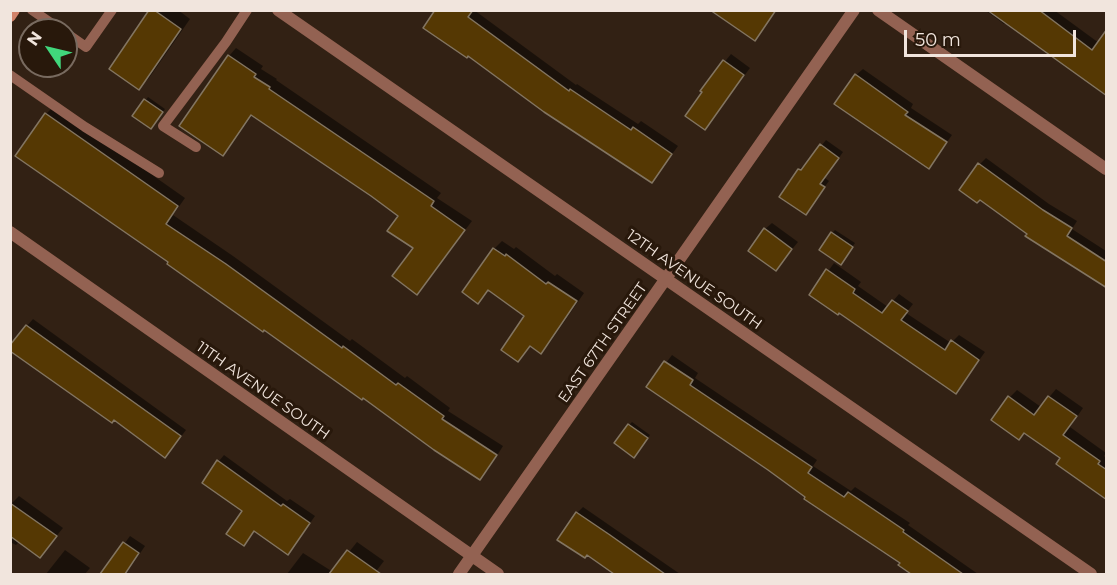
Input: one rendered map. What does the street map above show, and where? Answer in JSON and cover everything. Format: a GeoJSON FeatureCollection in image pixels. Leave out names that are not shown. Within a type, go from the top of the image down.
{"type":"FeatureCollection","features":[{"type":"Feature","properties":{"kind":"main road"},"geometry":{"type":"LineString","coordinates":[[10,16],[14,10]]}},
{"type":"Feature","properties":{"kind":"street","name":"12TH AVENUE SOUTH"},"geometry":{"type":"LineString","coordinates":[[278,10],[1091,574]]}},
{"type":"Feature","properties":{"kind":"street","name":"EAST 67TH STREET"},"geometry":{"type":"LineString","coordinates":[[459,574],[854,10]]}},
{"type":"Feature","properties":{"kind":"street"},"geometry":{"type":"LineString","coordinates":[[878,10],[1107,169]]}},
{"type":"Feature","properties":{"kind":"street","name":"11TH AVENUE SOUTH"},"geometry":{"type":"LineString","coordinates":[[10,232],[498,574]]}},
{"type":"Feature","properties":{"kind":"lane"},"geometry":{"type":"LineString","coordinates":[[78,41],[86,47],[112,10]]}},
{"type":"Feature","properties":{"kind":"lane"},"geometry":{"type":"LineString","coordinates":[[196,147],[163,126],[247,10]]}},
{"type":"Feature","properties":{"kind":"lane"},"geometry":{"type":"LineString","coordinates":[[10,75],[159,173]]}},
{"type":"Feature","properties":{"kind":"building"},"geometry":{"type":"Polygon","coordinates":[[[149,10],[154,10],[181,29],[139,90],[109,69],[149,10]]]}},
{"type":"Feature","properties":{"kind":"building"},"geometry":{"type":"Polygon","coordinates":[[[435,10],[473,10],[468,17],[569,91],[570,89],[631,130],[633,127],[672,154],[652,183],[544,112],[468,56],[467,58],[423,28],[435,10]]]}},
{"type":"Feature","properties":{"kind":"building"},"geometry":{"type":"Polygon","coordinates":[[[710,10],[776,10],[755,41],[710,10]]]}},
{"type":"Feature","properties":{"kind":"building"},"geometry":{"type":"Polygon","coordinates":[[[987,10],[1039,10],[1092,50],[1107,29],[1107,96],[987,10]]]}},
{"type":"Feature","properties":{"kind":"building"},"geometry":{"type":"Polygon","coordinates":[[[228,55],[256,74],[254,77],[270,87],[269,89],[434,201],[431,206],[465,230],[417,295],[392,276],[413,248],[387,231],[398,216],[371,196],[251,115],[223,156],[179,126],[228,55]]]}},
{"type":"Feature","properties":{"kind":"building"},"geometry":{"type":"Polygon","coordinates":[[[723,60],[744,75],[705,130],[685,116],[723,60]]]}},
{"type":"Feature","properties":{"kind":"building"},"geometry":{"type":"Polygon","coordinates":[[[855,74],[908,112],[905,115],[947,142],[929,169],[834,104],[855,74]]]}},
{"type":"Feature","properties":{"kind":"building"},"geometry":{"type":"Polygon","coordinates":[[[144,99],[163,112],[151,129],[132,116],[144,99]]]}},
{"type":"Feature","properties":{"kind":"building"},"geometry":{"type":"Polygon","coordinates":[[[45,113],[178,206],[166,224],[226,264],[342,348],[343,346],[396,385],[398,383],[444,416],[442,419],[497,455],[480,480],[264,330],[263,332],[167,264],[168,262],[15,156],[45,113]]]}},
{"type":"Feature","properties":{"kind":"building"},"geometry":{"type":"Polygon","coordinates":[[[820,144],[839,158],[820,184],[825,187],[806,215],[779,197],[798,169],[801,170],[820,144]]]}},
{"type":"Feature","properties":{"kind":"building"},"geometry":{"type":"Polygon","coordinates":[[[978,163],[1072,228],[1067,236],[1107,262],[1107,288],[1025,236],[1027,234],[980,200],[977,203],[959,190],[978,163]]]}},
{"type":"Feature","properties":{"kind":"building"},"geometry":{"type":"Polygon","coordinates":[[[764,228],[792,249],[776,271],[748,251],[764,228]]]}},
{"type":"Feature","properties":{"kind":"building"},"geometry":{"type":"Polygon","coordinates":[[[831,232],[853,247],[841,265],[819,250],[831,232]]]}},
{"type":"Feature","properties":{"kind":"building"},"geometry":{"type":"Polygon","coordinates":[[[493,248],[505,256],[506,254],[546,284],[548,282],[577,301],[541,354],[530,346],[518,362],[501,350],[524,316],[488,290],[478,304],[462,292],[493,248]]]}},
{"type":"Feature","properties":{"kind":"building"},"geometry":{"type":"Polygon","coordinates":[[[826,269],[855,289],[853,293],[882,313],[892,300],[908,311],[901,320],[945,350],[951,340],[979,360],[956,394],[839,313],[838,315],[809,295],[826,269]]]}},
{"type":"Feature","properties":{"kind":"building"},"geometry":{"type":"Polygon","coordinates":[[[26,325],[181,436],[165,458],[114,420],[112,423],[10,351],[10,345],[26,325]]]}},
{"type":"Feature","properties":{"kind":"building"},"geometry":{"type":"Polygon","coordinates":[[[664,361],[693,380],[690,385],[812,467],[808,473],[844,497],[848,492],[963,574],[911,574],[898,565],[900,563],[804,499],[805,497],[768,470],[646,387],[664,361]]]}},
{"type":"Feature","properties":{"kind":"building"},"geometry":{"type":"Polygon","coordinates":[[[1008,396],[1034,415],[1048,396],[1077,416],[1063,435],[1100,461],[1098,464],[1107,470],[1107,500],[1056,464],[1060,458],[1024,433],[1019,440],[991,420],[1008,396]]]}},
{"type":"Feature","properties":{"kind":"building"},"geometry":{"type":"Polygon","coordinates":[[[628,424],[648,438],[634,458],[614,443],[628,424]]]}},
{"type":"Feature","properties":{"kind":"building"},"geometry":{"type":"Polygon","coordinates":[[[217,460],[281,506],[283,504],[310,523],[288,555],[254,531],[244,546],[226,534],[242,511],[202,483],[217,460]]]}},
{"type":"Feature","properties":{"kind":"building"},"geometry":{"type":"Polygon","coordinates":[[[10,503],[57,536],[40,558],[10,536],[10,503]]]}},
{"type":"Feature","properties":{"kind":"building"},"geometry":{"type":"Polygon","coordinates":[[[576,512],[665,574],[614,574],[587,555],[585,558],[557,540],[576,512]]]}},
{"type":"Feature","properties":{"kind":"building"},"geometry":{"type":"Polygon","coordinates":[[[123,542],[139,553],[125,574],[100,574],[123,542]]]}},
{"type":"Feature","properties":{"kind":"building"},"geometry":{"type":"Polygon","coordinates":[[[347,550],[381,574],[329,574],[347,550]]]}}]}
